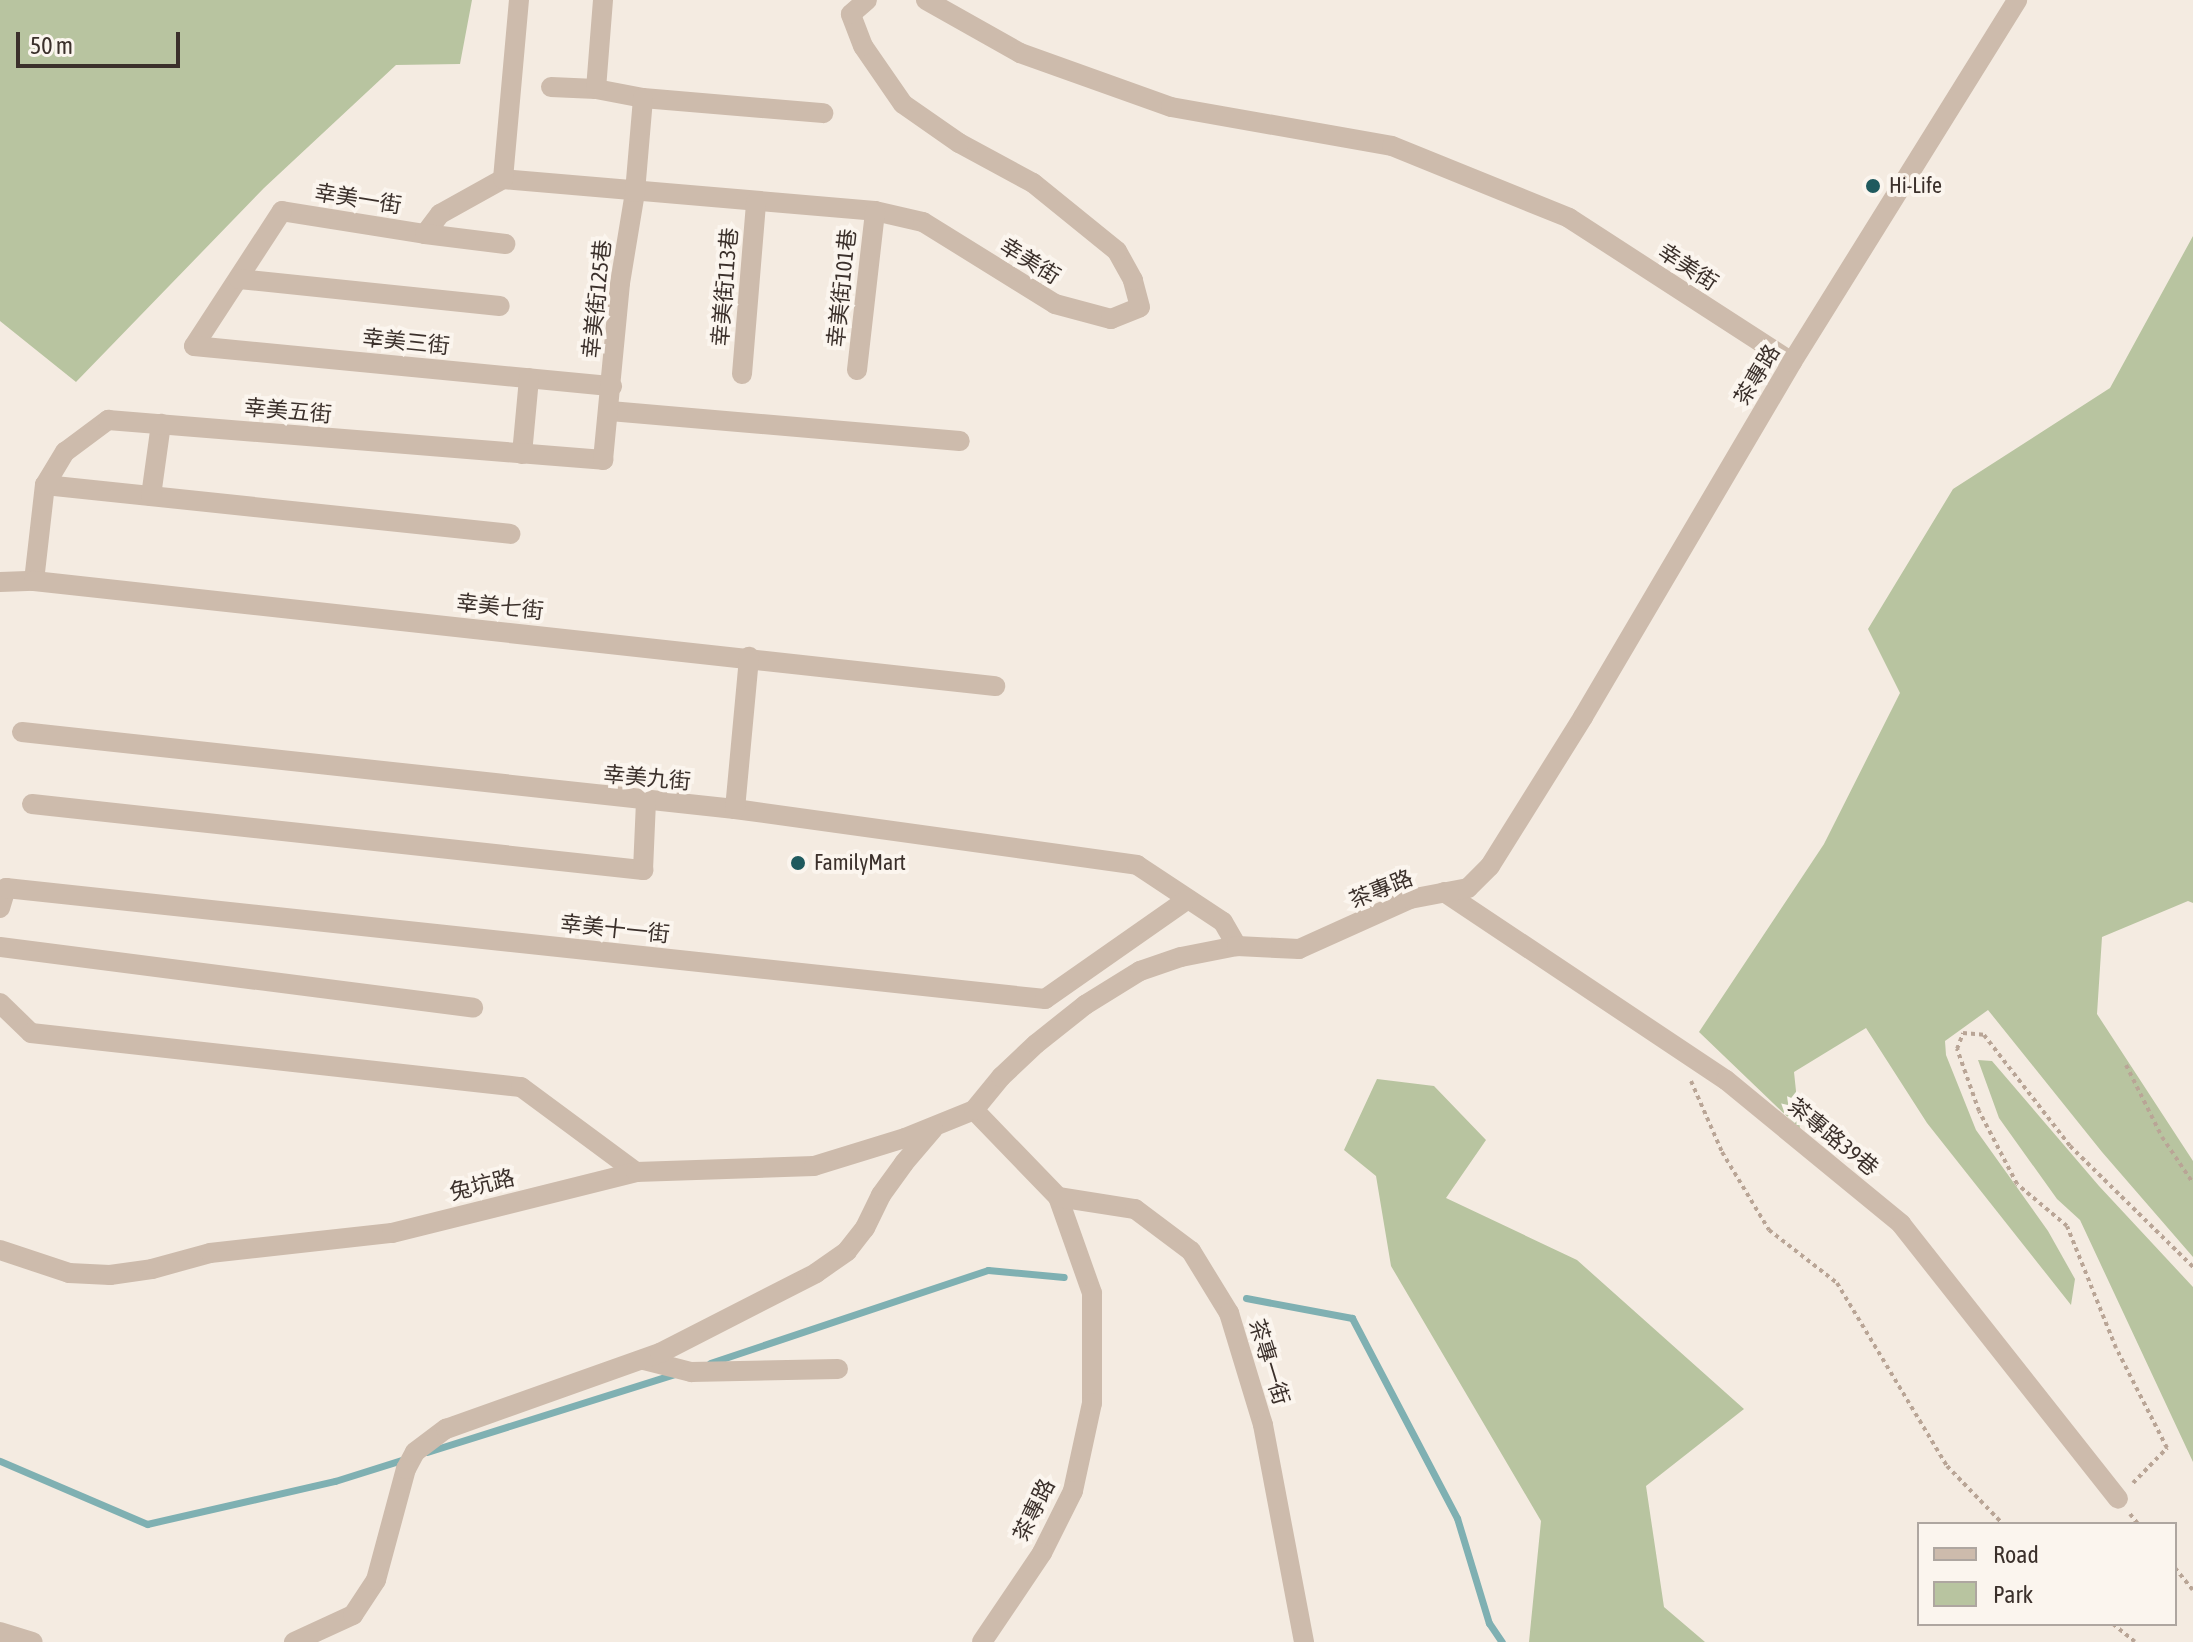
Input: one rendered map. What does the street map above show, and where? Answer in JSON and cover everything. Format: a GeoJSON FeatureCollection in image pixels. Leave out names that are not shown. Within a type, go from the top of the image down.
{"type":"FeatureCollection","features":[{"type":"Feature","properties":{"kind":"street"},"geometry":{"type":"LineString","coordinates":[[503,179],[519,0]]}},
{"type":"Feature","properties":{"kind":"street"},"geometry":{"type":"LineString","coordinates":[[596,89],[603,0]]}},
{"type":"Feature","properties":{"kind":"street","name":"幸美街"},"geometry":{"type":"LineString","coordinates":[[503,179],[875,211],[923,222],[1055,304],[1111,319],[1140,307],[1133,280],[1117,251],[1033,183],[959,143],[903,104],[869,56],[851,14],[867,0]]}},
{"type":"Feature","properties":{"kind":"street","name":"幸美街"},"geometry":{"type":"LineString","coordinates":[[926,0],[1020,53],[1171,107],[1392,146],[1569,218],[1792,362]]}},
{"type":"Feature","properties":{"kind":"street","name":"茶專路"},"geometry":{"type":"LineString","coordinates":[[982,1642],[1042,1553],[1073,1491],[1092,1403],[1092,1293],[1058,1197],[974,1110],[1001,1077],[1085,1005],[1140,971],[1181,957],[1237,946],[1299,949],[1410,899],[1468,888],[1490,866],[1583,717],[1792,362],[2017,0]]}},
{"type":"Feature","properties":{"kind":"street"},"geometry":{"type":"LineString","coordinates":[[551,87],[823,113]]}},
{"type":"Feature","properties":{"kind":"street","name":"幸美街125巷"},"geometry":{"type":"LineString","coordinates":[[610,411],[620,283],[635,192],[643,98]]}},
{"type":"Feature","properties":{"kind":"street","name":"幸美一街"},"geometry":{"type":"LineString","coordinates":[[239,279],[282,211],[425,234],[440,214],[503,179]]}},
{"type":"Feature","properties":{"kind":"street","name":"幸美街113巷"},"geometry":{"type":"LineString","coordinates":[[742,374],[756,203]]}},
{"type":"Feature","properties":{"kind":"street","name":"幸美街101巷"},"geometry":{"type":"LineString","coordinates":[[857,370],[875,211]]}},
{"type":"Feature","properties":{"kind":"street"},"geometry":{"type":"LineString","coordinates":[[425,234],[505,244]]}},
{"type":"Feature","properties":{"kind":"street"},"geometry":{"type":"LineString","coordinates":[[239,279],[500,306]]}},
{"type":"Feature","properties":{"kind":"street","name":"幸美三街"},"geometry":{"type":"LineString","coordinates":[[239,279],[194,346],[612,386]]}},
{"type":"Feature","properties":{"kind":"street"},"geometry":{"type":"LineString","coordinates":[[522,454],[529,378]]}},
{"type":"Feature","properties":{"kind":"street"},"geometry":{"type":"LineString","coordinates":[[610,411],[960,441]]}},
{"type":"Feature","properties":{"kind":"street","name":"幸美五街"},"geometry":{"type":"LineString","coordinates":[[34,581],[45,485],[65,452],[108,420],[603,460],[610,411]]}},
{"type":"Feature","properties":{"kind":"street"},"geometry":{"type":"LineString","coordinates":[[151,496],[161,424]]}},
{"type":"Feature","properties":{"kind":"street"},"geometry":{"type":"LineString","coordinates":[[45,485],[510,534]]}},
{"type":"Feature","properties":{"kind":"street","name":"幸美七街"},"geometry":{"type":"LineString","coordinates":[[0,582],[34,581],[995,686]]}},
{"type":"Feature","properties":{"kind":"street"},"geometry":{"type":"LineString","coordinates":[[735,809],[749,657]]}},
{"type":"Feature","properties":{"kind":"street","name":"幸美九街"},"geometry":{"type":"LineString","coordinates":[[22,732],[646,802],[735,809],[1137,865],[1223,922],[1237,946]]}},
{"type":"Feature","properties":{"kind":"street"},"geometry":{"type":"LineString","coordinates":[[32,804],[643,870],[646,802]]}},
{"type":"Feature","properties":{"kind":"street","name":"茶專路39巷"},"geometry":{"type":"LineString","coordinates":[[1444,892],[1726,1080],[1901,1224],[2118,1499]]}},
{"type":"Feature","properties":{"kind":"street","name":"幸美十一街"},"geometry":{"type":"LineString","coordinates":[[3,898],[1045,999],[1188,899]]}},
{"type":"Feature","properties":{"kind":"street"},"geometry":{"type":"LineString","coordinates":[[0,947],[473,1008]]}},
{"type":"Feature","properties":{"kind":"street"},"geometry":{"type":"LineString","coordinates":[[0,1003],[31,1033],[521,1087],[636,1172]]}},
{"type":"Feature","properties":{"kind":"street","name":"兔坑路"},"geometry":{"type":"LineString","coordinates":[[0,1250],[69,1273],[110,1275],[152,1269],[210,1253],[392,1233],[636,1172],[814,1166],[974,1110]]}},
{"type":"Feature","properties":{"kind":"street"},"geometry":{"type":"LineString","coordinates":[[294,1642],[311,1637],[353,1615],[376,1580],[406,1469],[415,1452],[446,1429],[644,1360],[767,1300],[847,1251],[865,1228],[881,1195],[935,1126]]}},
{"type":"Feature","properties":{"kind":"street","name":"茶專一街"},"geometry":{"type":"LineString","coordinates":[[1058,1197],[1135,1209],[1191,1251],[1229,1313],[1263,1425],[1304,1642]]}},
{"type":"Feature","properties":{"kind":"street"},"geometry":{"type":"LineString","coordinates":[[644,1360],[691,1372],[838,1369]]}},
{"type":"Feature","properties":{"kind":"street"},"geometry":{"type":"LineString","coordinates":[[0,1632],[33,1642]]}},
{"type":"Feature","properties":{"kind":"path"},"geometry":{"type":"LineString","coordinates":[[2118,1499],[2167,1448],[2116,1348],[2067,1226],[2017,1184],[1979,1111],[1957,1049],[1963,1033],[1984,1035],[2070,1146],[2193,1267]]}},
{"type":"Feature","properties":{"kind":"path"},"geometry":{"type":"LineString","coordinates":[[1675,1046],[1722,1152],[1769,1230],[1837,1283],[1947,1466],[2001,1522]]}},
{"type":"Feature","properties":{"kind":"path"},"geometry":{"type":"LineString","coordinates":[[2126,1065],[2162,1137],[2193,1183]]}},
{"type":"Feature","properties":{"kind":"path"},"geometry":{"type":"LineString","coordinates":[[2177,1570],[2193,1590]]}},
{"type":"Feature","properties":{"kind":"path"},"geometry":{"type":"LineString","coordinates":[[2115,1626],[2135,1642]]}},
{"type":"Feature","properties":{"kind":"green space"},"geometry":{"type":"Polygon","coordinates":[[[0,0],[472,0],[460,64],[396,65],[264,188],[76,382],[0,321],[0,0]]]}},
{"type":"Feature","properties":{"kind":"green space"},"geometry":{"type":"Polygon","coordinates":[[[2193,236],[2193,903],[2188,901],[2102,937],[2097,1014],[2193,1161],[2193,1257],[2102,1152],[1988,1010],[1945,1041],[1946,1055],[1976,1130],[2048,1231],[2075,1279],[2071,1305],[1927,1123],[1866,1028],[1794,1072],[1800,1129],[1699,1032],[1824,844],[1900,693],[1868,629],[1953,489],[2110,388],[2193,236]]]}},
{"type":"Feature","properties":{"kind":"green space"},"geometry":{"type":"Polygon","coordinates":[[[1978,1060],[1992,1061],[2099,1186],[2193,1287],[2193,1462],[2080,1220],[2057,1199],[1999,1118],[1978,1060]]]}},
{"type":"Feature","properties":{"kind":"green space"},"geometry":{"type":"Polygon","coordinates":[[[1377,1079],[1434,1086],[1486,1140],[1446,1198],[1577,1260],[1744,1409],[1646,1486],[1664,1607],[1705,1642],[1529,1642],[1541,1521],[1391,1266],[1376,1176],[1344,1150],[1377,1079]]]}},
{"type":"Feature","properties":{"kind":"waterway"},"geometry":{"type":"LineString","coordinates":[[710,1363],[988,1270],[1064,1277]]}},
{"type":"Feature","properties":{"kind":"waterway"},"geometry":{"type":"LineString","coordinates":[[1246,1298],[1352,1318],[1457,1518],[1489,1623],[1502,1642]]}},
{"type":"Feature","properties":{"kind":"waterway"},"geometry":{"type":"LineString","coordinates":[[427,1452],[675,1374]]}},
{"type":"Feature","properties":{"kind":"waterway"},"geometry":{"type":"LineString","coordinates":[[0,1461],[147,1524],[335,1481],[408,1458]]}},
{"type":"Feature","properties":{"kind":"place","name":"Hi-Life"},"geometry":{"type":"Point","coordinates":[1873,186]}},
{"type":"Feature","properties":{"kind":"place","name":"FamilyMart"},"geometry":{"type":"Point","coordinates":[798,863]}}]}
